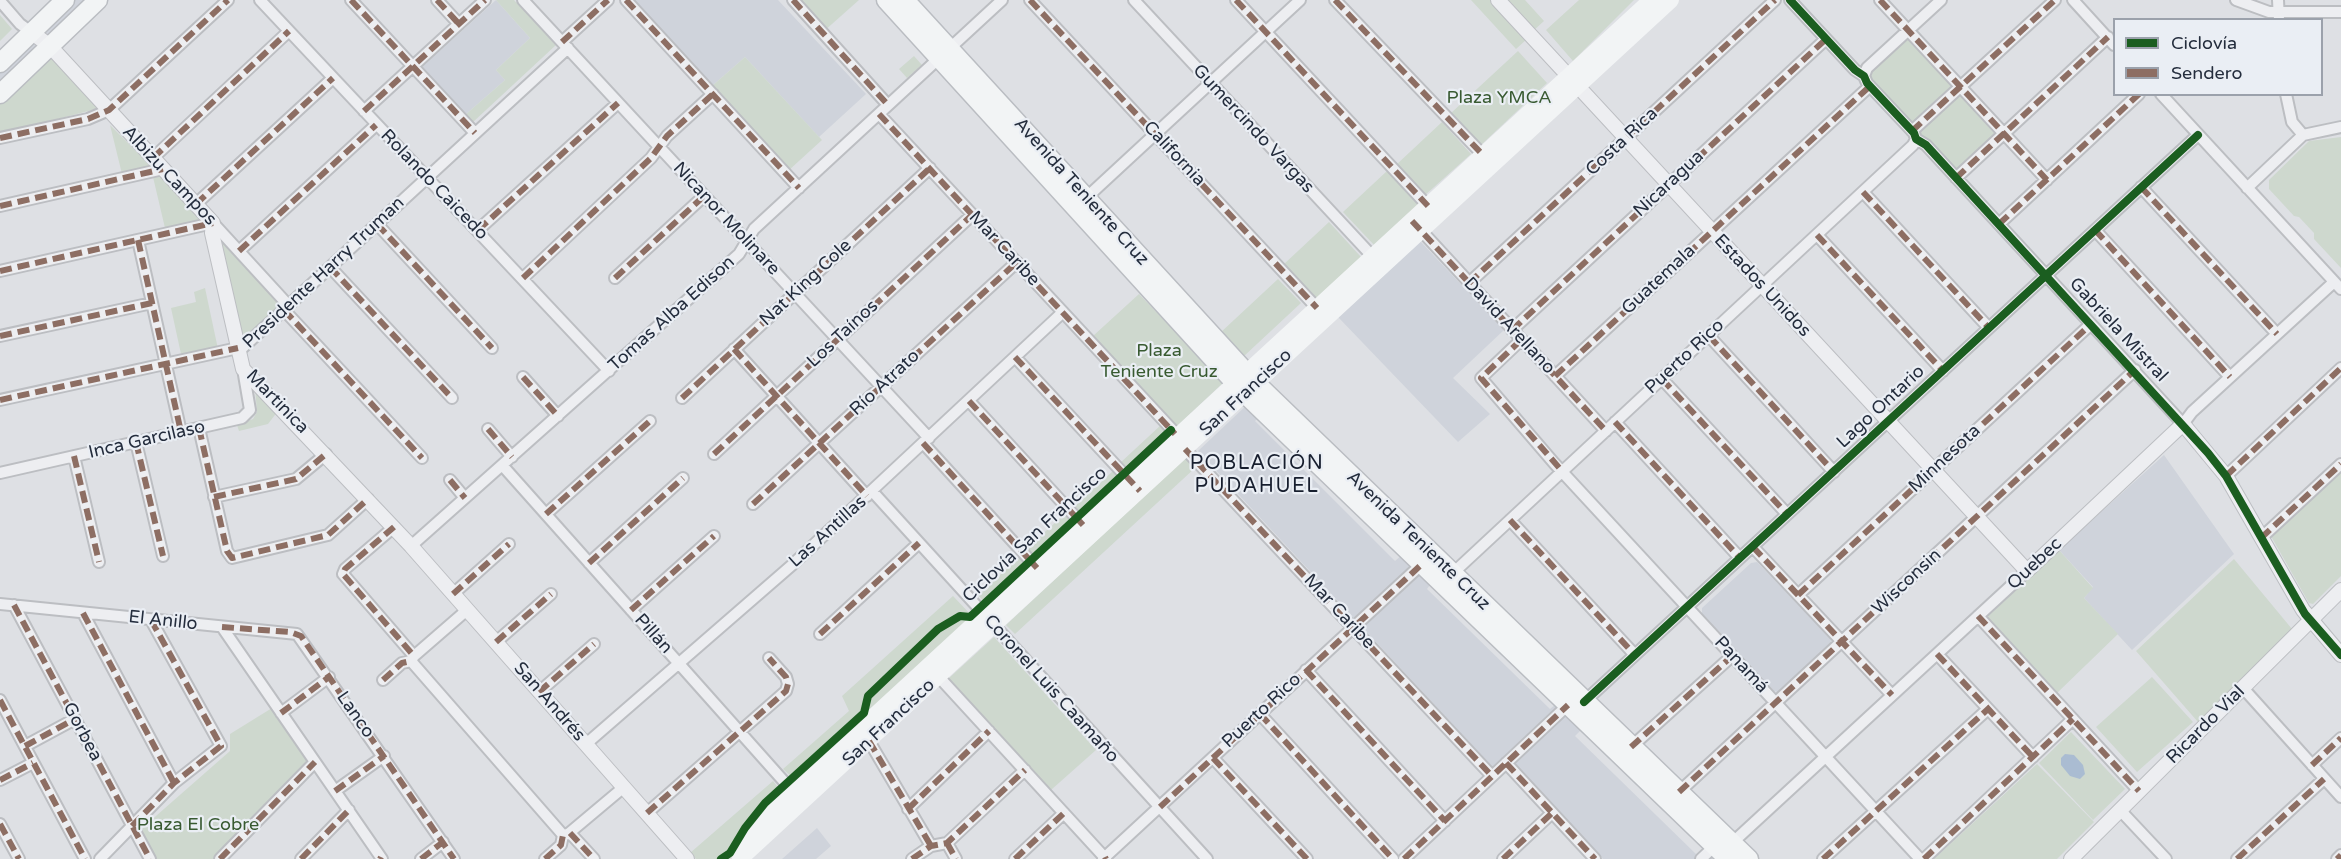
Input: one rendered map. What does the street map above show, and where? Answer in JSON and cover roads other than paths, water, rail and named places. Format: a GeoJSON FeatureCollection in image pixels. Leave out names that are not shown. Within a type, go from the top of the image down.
{"type":"FeatureCollection","features":[{"type":"Feature","properties":{"kind":"main road"},"geometry":{"type":"LineString","coordinates":[[0,63],[65,0]]}},
{"type":"Feature","properties":{"kind":"main road"},"geometry":{"type":"LineString","coordinates":[[0,94],[98,0]]}},
{"type":"Feature","properties":{"kind":"main road","name":"Avenida Teniente Cruz"},"geometry":{"type":"LineString","coordinates":[[886,0],[944,54],[1086,198],[1245,383],[1452,574],[1576,704],[1631,747],[1679,792],[1725,846]]}},
{"type":"Feature","properties":{"kind":"main road","name":"Avenida Teniente Cruz"},"geometry":{"type":"LineString","coordinates":[[905,0],[944,54],[1245,383],[1422,564],[1576,704],[1725,846],[1749,859]]}},
{"type":"Feature","properties":{"kind":"main road","name":"San Francisco"},"geometry":{"type":"LineString","coordinates":[[741,859],[798,797],[1574,81],[1651,0]]}},
{"type":"Feature","properties":{"kind":"main road","name":"San Francisco"},"geometry":{"type":"LineString","coordinates":[[1245,383],[1317,308],[1373,257],[1416,226],[1428,206],[1483,155],[1671,0]]}},
{"type":"Feature","properties":{"kind":"main road","name":"San Francisco"},"geometry":{"type":"LineString","coordinates":[[736,859],[764,818],[798,797],[869,741],[939,677],[1037,568],[1083,525],[1135,486]]}},
{"type":"Feature","properties":{"kind":"street"},"geometry":{"type":"LineString","coordinates":[[0,138],[88,119],[109,110],[228,0]]}},
{"type":"Feature","properties":{"kind":"street","name":"Rolando Caicedo"},"geometry":{"type":"LineString","coordinates":[[260,0],[609,371]]}},
{"type":"Feature","properties":{"kind":"street"},"geometry":{"type":"LineString","coordinates":[[351,0],[476,133]]}},
{"type":"Feature","properties":{"kind":"street"},"geometry":{"type":"LineString","coordinates":[[437,0],[459,24]]}},
{"type":"Feature","properties":{"kind":"street"},"geometry":{"type":"LineString","coordinates":[[364,111],[485,0]]}},
{"type":"Feature","properties":{"kind":"street","name":"Nicanor Molinare"},"geometry":{"type":"LineString","coordinates":[[523,0],[881,387],[1037,568]]}},
{"type":"Feature","properties":{"kind":"street","name":"Presidente Harry Truman"},"geometry":{"type":"LineString","coordinates":[[0,400],[239,350],[476,133],[608,0]]}},
{"type":"Feature","properties":{"kind":"street"},"geometry":{"type":"LineString","coordinates":[[626,0],[799,188]]}},
{"type":"Feature","properties":{"kind":"street"},"geometry":{"type":"LineString","coordinates":[[793,0],[888,105]]}},
{"type":"Feature","properties":{"kind":"street","name":"Tomas Alba Edison"},"geometry":{"type":"LineString","coordinates":[[411,546],[739,254],[754,230],[1002,0]]}},
{"type":"Feature","properties":{"kind":"street","name":"California"},"geometry":{"type":"LineString","coordinates":[[1030,0],[1317,308]]}},
{"type":"Feature","properties":{"kind":"street","name":"Gumercindo Vargas"},"geometry":{"type":"LineString","coordinates":[[1134,0],[1373,257]]}},
{"type":"Feature","properties":{"kind":"street"},"geometry":{"type":"LineString","coordinates":[[1236,0],[1428,206]]}},
{"type":"Feature","properties":{"kind":"street"},"geometry":{"type":"LineString","coordinates":[[1086,198],[1300,0]]}},
{"type":"Feature","properties":{"kind":"street"},"geometry":{"type":"LineString","coordinates":[[1335,0],[1483,155]]}},
{"type":"Feature","properties":{"kind":"street","name":"Estados Unidos"},"geometry":{"type":"LineString","coordinates":[[1498,0],[2027,571]]}},
{"type":"Feature","properties":{"kind":"street","name":"Costa Rica"},"geometry":{"type":"LineString","coordinates":[[1469,283],[1775,0]]}},
{"type":"Feature","properties":{"kind":"street","name":"Gabriela Mistral"},"geometry":{"type":"LineString","coordinates":[[1790,0],[1864,76],[1870,86],[1914,135],[1926,145],[2135,370],[2226,476],[2310,621],[2341,656]]}},
{"type":"Feature","properties":{"kind":"street"},"geometry":{"type":"LineString","coordinates":[[1880,0],[2047,180]]}},
{"type":"Feature","properties":{"kind":"street"},"geometry":{"type":"LineString","coordinates":[[1864,76],[1867,68],[1941,0]]}},
{"type":"Feature","properties":{"kind":"street","name":"Puerto Rico"},"geometry":{"type":"LineString","coordinates":[[1452,574],[1913,146],[1914,135],[1960,87],[2055,0]]}},
{"type":"Feature","properties":{"kind":"street"},"geometry":{"type":"LineString","coordinates":[[1956,178],[2111,41],[2073,0]]}},
{"type":"Feature","properties":{"kind":"street"},"geometry":{"type":"LineString","coordinates":[[2236,0],[2279,16],[2341,12]]}},
{"type":"Feature","properties":{"kind":"street"},"geometry":{"type":"LineString","coordinates":[[2278,0],[2279,16]]}},
{"type":"Feature","properties":{"kind":"street"},"geometry":{"type":"LineString","coordinates":[[0,1],[20,24],[31,32]]}},
{"type":"Feature","properties":{"kind":"street"},"geometry":{"type":"LineString","coordinates":[[0,206],[158,163],[289,31]]}},
{"type":"Feature","properties":{"kind":"street","name":"Albizu Campos"},"geometry":{"type":"LineString","coordinates":[[31,32],[50,46],[196,204],[286,308],[422,458]]}},
{"type":"Feature","properties":{"kind":"street","name":"Nicaragua"},"geometry":{"type":"LineString","coordinates":[[1512,330],[1826,39]]}},
{"type":"Feature","properties":{"kind":"street"},"geometry":{"type":"LineString","coordinates":[[196,204],[333,78]]}},
{"type":"Feature","properties":{"kind":"street","name":"Guatemala"},"geometry":{"type":"LineString","coordinates":[[1555,376],[1870,86]]}},
{"type":"Feature","properties":{"kind":"street"},"geometry":{"type":"LineString","coordinates":[[523,278],[651,158],[712,94]]}},
{"type":"Feature","properties":{"kind":"street"},"geometry":{"type":"LineString","coordinates":[[1999,224],[2137,96]]}},
{"type":"Feature","properties":{"kind":"street"},"geometry":{"type":"LineString","coordinates":[[2163,96],[2338,286]]}},
{"type":"Feature","properties":{"kind":"street"},"geometry":{"type":"LineString","coordinates":[[2286,96],[2292,122],[2303,135]]}},
{"type":"Feature","properties":{"kind":"street"},"geometry":{"type":"LineString","coordinates":[[478,230],[618,103]]}},
{"type":"Feature","properties":{"kind":"street","name":"Mar Caribe"},"geometry":{"type":"LineString","coordinates":[[879,114],[1492,776]]}},
{"type":"Feature","properties":{"kind":"street"},"geometry":{"type":"LineString","coordinates":[[239,251],[376,125]]}},
{"type":"Feature","properties":{"kind":"street"},"geometry":{"type":"LineString","coordinates":[[2247,188],[2303,135],[2341,127]]}},
{"type":"Feature","properties":{"kind":"street","name":"Lago Ontario"},"geometry":{"type":"LineString","coordinates":[[1404,859],[1506,763],[1635,655],[2198,135]]}},
{"type":"Feature","properties":{"kind":"street","name":"Nat King Cole"},"geometry":{"type":"LineString","coordinates":[[681,398],[930,168]]}},
{"type":"Feature","properties":{"kind":"street"},"geometry":{"type":"LineString","coordinates":[[2141,187],[2277,334]]}},
{"type":"Feature","properties":{"kind":"street"},"geometry":{"type":"LineString","coordinates":[[1863,192],[1989,328]]}},
{"type":"Feature","properties":{"kind":"street"},"geometry":{"type":"LineString","coordinates":[[615,278],[704,196]]}},
{"type":"Feature","properties":{"kind":"street","name":"Los Taínos"},"geometry":{"type":"LineString","coordinates":[[714,454],[972,215]]}},
{"type":"Feature","properties":{"kind":"street"},"geometry":{"type":"LineString","coordinates":[[0,271],[213,223]]}},
{"type":"Feature","properties":{"kind":"street","name":"Martinica"},"geometry":{"type":"LineString","coordinates":[[213,223],[212,233],[243,369],[411,546]]}},
{"type":"Feature","properties":{"kind":"street"},"geometry":{"type":"LineString","coordinates":[[377,224],[492,348]]}},
{"type":"Feature","properties":{"kind":"street","name":"David Arellano"},"geometry":{"type":"LineString","coordinates":[[1416,226],[1606,431]]}},
{"type":"Feature","properties":{"kind":"street"},"geometry":{"type":"LineString","coordinates":[[2095,230],[2230,377]]}},
{"type":"Feature","properties":{"kind":"street"},"geometry":{"type":"LineString","coordinates":[[1816,235],[1943,371]]}},
{"type":"Feature","properties":{"kind":"street"},"geometry":{"type":"LineString","coordinates":[[138,240],[181,432]]}},
{"type":"Feature","properties":{"kind":"street","name":"Río Atrato"},"geometry":{"type":"LineString","coordinates":[[753,504],[1017,262]]}},
{"type":"Feature","properties":{"kind":"street"},"geometry":{"type":"LineString","coordinates":[[330,267],[452,398]]}},
{"type":"Feature","properties":{"kind":"street","name":"Quebec"},"geometry":{"type":"LineString","coordinates":[[1701,859],[1725,846],[1825,757],[2027,571],[2230,377],[2277,334],[2338,286]]}},
{"type":"Feature","properties":{"kind":"street"},"geometry":{"type":"LineString","coordinates":[[0,336],[152,303]]}},
{"type":"Feature","properties":{"kind":"street","name":"Las Antillas"},"geometry":{"type":"LineString","coordinates":[[586,744],[870,494],[1063,312]]}},
{"type":"Feature","properties":{"kind":"street","name":"Minnesota"},"geometry":{"type":"LineString","coordinates":[[1798,595],[2091,324]]}},
{"type":"Feature","properties":{"kind":"street"},"geometry":{"type":"LineString","coordinates":[[1709,336],[1834,472]]}},
{"type":"Feature","properties":{"kind":"street"},"geometry":{"type":"LineString","coordinates":[[1521,340],[1481,378],[1562,471]]}},
{"type":"Feature","properties":{"kind":"street","name":"Coronel Luis Caamaño"},"geometry":{"type":"LineString","coordinates":[[734,349],[820,443],[919,543],[1207,859]]}},
{"type":"Feature","properties":{"kind":"street"},"geometry":{"type":"LineString","coordinates":[[1015,357],[1135,486]]}},
{"type":"Feature","properties":{"kind":"street"},"geometry":{"type":"LineString","coordinates":[[2226,476],[2341,368]]}},
{"type":"Feature","properties":{"kind":"street","name":"Inca Garcilaso"},"geometry":{"type":"LineString","coordinates":[[0,473],[242,418],[248,414],[250,406],[243,369]]}},
{"type":"Feature","properties":{"kind":"street","name":"Wisconsin"},"geometry":{"type":"LineString","coordinates":[[1679,792],[2135,370]]}},
{"type":"Feature","properties":{"kind":"street"},"geometry":{"type":"LineString","coordinates":[[523,377],[558,416]]}},
{"type":"Feature","properties":{"kind":"street"},"geometry":{"type":"LineString","coordinates":[[1662,379],[1788,514]]}},
{"type":"Feature","properties":{"kind":"street"},"geometry":{"type":"LineString","coordinates":[[969,401],[1083,525]]}},
{"type":"Feature","properties":{"kind":"street"},"geometry":{"type":"LineString","coordinates":[[546,514],[650,421]]}},
{"type":"Feature","properties":{"kind":"street"},"geometry":{"type":"LineString","coordinates":[[1615,422],[1740,558]]}},
{"type":"Feature","properties":{"kind":"street"},"geometry":{"type":"LineString","coordinates":[[199,428],[230,556],[235,558],[328,535],[368,499]]}},
{"type":"Feature","properties":{"kind":"street"},"geometry":{"type":"LineString","coordinates":[[488,429],[512,457]]}},
{"type":"Feature","properties":{"kind":"street"},"geometry":{"type":"LineString","coordinates":[[136,442],[163,556]]}},
{"type":"Feature","properties":{"kind":"street"},"geometry":{"type":"LineString","coordinates":[[214,497],[296,479],[326,454]]}},
{"type":"Feature","properties":{"kind":"street"},"geometry":{"type":"LineString","coordinates":[[74,456],[99,562]]}},
{"type":"Feature","properties":{"kind":"street"},"geometry":{"type":"LineString","coordinates":[[2261,538],[2341,464]]}},
{"type":"Feature","properties":{"kind":"street","name":"Pillán"},"geometry":{"type":"LineString","coordinates":[[502,465],[798,797]]}},
{"type":"Feature","properties":{"kind":"street","name":"Panamá"},"geometry":{"type":"LineString","coordinates":[[1562,471],[1875,812],[1922,859]]}},
{"type":"Feature","properties":{"kind":"street"},"geometry":{"type":"LineString","coordinates":[[589,563],[683,478]]}},
{"type":"Feature","properties":{"kind":"street"},"geometry":{"type":"LineString","coordinates":[[450,480],[465,498]]}},
{"type":"Feature","properties":{"kind":"street"},"geometry":{"type":"LineString","coordinates":[[1510,520],[1635,655]]}},
{"type":"Feature","properties":{"kind":"street"},"geometry":{"type":"LineString","coordinates":[[394,527],[345,569],[343,574],[413,659],[567,834],[594,859]]}},
{"type":"Feature","properties":{"kind":"street"},"geometry":{"type":"LineString","coordinates":[[632,610],[714,536]]}},
{"type":"Feature","properties":{"kind":"street"},"geometry":{"type":"LineString","coordinates":[[820,634],[919,543]]}},
{"type":"Feature","properties":{"kind":"street"},"geometry":{"type":"LineString","coordinates":[[453,594],[509,544]]}},
{"type":"Feature","properties":{"kind":"street","name":"San Andrés"},"geometry":{"type":"LineString","coordinates":[[411,546],[687,859]]}},
{"type":"Feature","properties":{"kind":"street"},"geometry":{"type":"LineString","coordinates":[[1752,546],[1892,695]]}},
{"type":"Feature","properties":{"kind":"street","name":"Puerto Rico"},"geometry":{"type":"LineString","coordinates":[[1105,858],[1422,564]]}},
{"type":"Feature","properties":{"kind":"street","name":"Ricardo Vial"},"geometry":{"type":"LineString","coordinates":[[2071,859],[2341,590]]}},
{"type":"Feature","properties":{"kind":"street"},"geometry":{"type":"LineString","coordinates":[[496,642],[551,594]]}},
{"type":"Feature","properties":{"kind":"street","name":"El Anillo"},"geometry":{"type":"LineString","coordinates":[[0,604],[222,627],[381,858]]}},
{"type":"Feature","properties":{"kind":"street","name":"Gorbea"},"geometry":{"type":"LineString","coordinates":[[14,605],[150,859]]}},
{"type":"Feature","properties":{"kind":"street"},"geometry":{"type":"LineString","coordinates":[[383,680],[402,663],[413,659],[467,610]]}},
{"type":"Feature","properties":{"kind":"street"},"geometry":{"type":"LineString","coordinates":[[84,612],[174,783]]}},
{"type":"Feature","properties":{"kind":"street"},"geometry":{"type":"LineString","coordinates":[[1978,616],[2139,791]]}},
{"type":"Feature","properties":{"kind":"street"},"geometry":{"type":"LineString","coordinates":[[100,859],[174,783],[221,746],[151,620]]}},
{"type":"Feature","properties":{"kind":"street","name":"Lanco"},"geometry":{"type":"LineString","coordinates":[[222,627],[297,634],[454,859]]}},
{"type":"Feature","properties":{"kind":"street"},"geometry":{"type":"LineString","coordinates":[[540,692],[594,644]]}},
{"type":"Feature","properties":{"kind":"street"},"geometry":{"type":"LineString","coordinates":[[1937,654],[2033,757]]}},
{"type":"Feature","properties":{"kind":"street"},"geometry":{"type":"LineString","coordinates":[[1631,747],[1732,656]]}},
{"type":"Feature","properties":{"kind":"street"},"geometry":{"type":"LineString","coordinates":[[647,813],[788,687],[786,677],[769,658]]}},
{"type":"Feature","properties":{"kind":"street"},"geometry":{"type":"LineString","coordinates":[[1306,670],[1445,821]]}},
{"type":"Feature","properties":{"kind":"street"},"geometry":{"type":"LineString","coordinates":[[281,713],[329,677]]}},
{"type":"Feature","properties":{"kind":"street"},"geometry":{"type":"LineString","coordinates":[[939,677],[1105,858]]}},
{"type":"Feature","properties":{"kind":"street"},"geometry":{"type":"LineString","coordinates":[[2243,688],[2341,798]]}},
{"type":"Feature","properties":{"kind":"street"},"geometry":{"type":"LineString","coordinates":[[0,700],[85,859]]}},
{"type":"Feature","properties":{"kind":"street"},"geometry":{"type":"LineString","coordinates":[[1823,859],[1988,709]]}},
{"type":"Feature","properties":{"kind":"street"},"geometry":{"type":"LineString","coordinates":[[1260,714],[1393,859]]}},
{"type":"Feature","properties":{"kind":"street"},"geometry":{"type":"LineString","coordinates":[[25,746],[75,719]]}},
{"type":"Feature","properties":{"kind":"street"},"geometry":{"type":"LineString","coordinates":[[1922,859],[2073,719]]}},
{"type":"Feature","properties":{"kind":"street"},"geometry":{"type":"LineString","coordinates":[[908,809],[989,731]]}},
{"type":"Feature","properties":{"kind":"street"},"geometry":{"type":"LineString","coordinates":[[2312,765],[2341,738]]}},
{"type":"Feature","properties":{"kind":"street"},"geometry":{"type":"LineString","coordinates":[[869,741],[931,846]]}},
{"type":"Feature","properties":{"kind":"street"},"geometry":{"type":"LineString","coordinates":[[335,791],[384,756]]}},
{"type":"Feature","properties":{"kind":"street"},"geometry":{"type":"LineString","coordinates":[[1213,758],[1307,859]]}},
{"type":"Feature","properties":{"kind":"street"},"geometry":{"type":"LineString","coordinates":[[219,859],[315,762]]}},
{"type":"Feature","properties":{"kind":"street"},"geometry":{"type":"LineString","coordinates":[[0,780],[33,763]]}},
{"type":"Feature","properties":{"kind":"street"},"geometry":{"type":"LineString","coordinates":[[1506,763],[1595,859]]}},
{"type":"Feature","properties":{"kind":"street"},"geometry":{"type":"LineString","coordinates":[[912,859],[931,846],[947,843],[1025,770]]}},
{"type":"Feature","properties":{"kind":"street"},"geometry":{"type":"LineString","coordinates":[[2237,859],[2324,779]]}},
{"type":"Feature","properties":{"kind":"street"},"geometry":{"type":"LineString","coordinates":[[545,859],[561,845],[567,834],[624,787]]}},
{"type":"Feature","properties":{"kind":"street"},"geometry":{"type":"LineString","coordinates":[[301,859],[349,810]]}},
{"type":"Feature","properties":{"kind":"street"},"geometry":{"type":"LineString","coordinates":[[2120,810],[2166,859]]}},
{"type":"Feature","properties":{"kind":"street"},"geometry":{"type":"LineString","coordinates":[[1015,859],[1064,813]]}},
{"type":"Feature","properties":{"kind":"street"},"geometry":{"type":"LineString","coordinates":[[1503,859],[1552,813]]}},
{"type":"Feature","properties":{"kind":"street"},"geometry":{"type":"LineString","coordinates":[[0,824],[19,859]]}},
{"type":"Feature","properties":{"kind":"street"},"geometry":{"type":"LineString","coordinates":[[421,859],[443,842]]}},
{"type":"Feature","properties":{"kind":"street"},"geometry":{"type":"LineString","coordinates":[[947,843],[956,859]]}},
{"type":"Feature","properties":{"kind":"street"},"geometry":{"type":"LineString","coordinates":[[2337,859],[2341,855]]}},
{"type":"Feature","properties":{"kind":"water"},"geometry":{"type":"Polygon","coordinates":[[[2065,754],[2074,755],[2083,765],[2085,774],[2080,779],[2070,776],[2061,765],[2061,758],[2065,754]]]}},
{"type":"Feature","properties":{"kind":"district","name":"POBLACIÓN PUDAHUEL"},"geometry":{"type":"Point","coordinates":[1257,476]}},
{"type":"Feature","properties":{"kind":"park label","name":"Plaza YMCA"},"geometry":{"type":"Point","coordinates":[1499,98]}},
{"type":"Feature","properties":{"kind":"park label","name":"Plaza Teniente Cruz"},"geometry":{"type":"Point","coordinates":[1159,361]}},
{"type":"Feature","properties":{"kind":"park label","name":"Plaza El Cobre"},"geometry":{"type":"Point","coordinates":[198,825]}}]}
